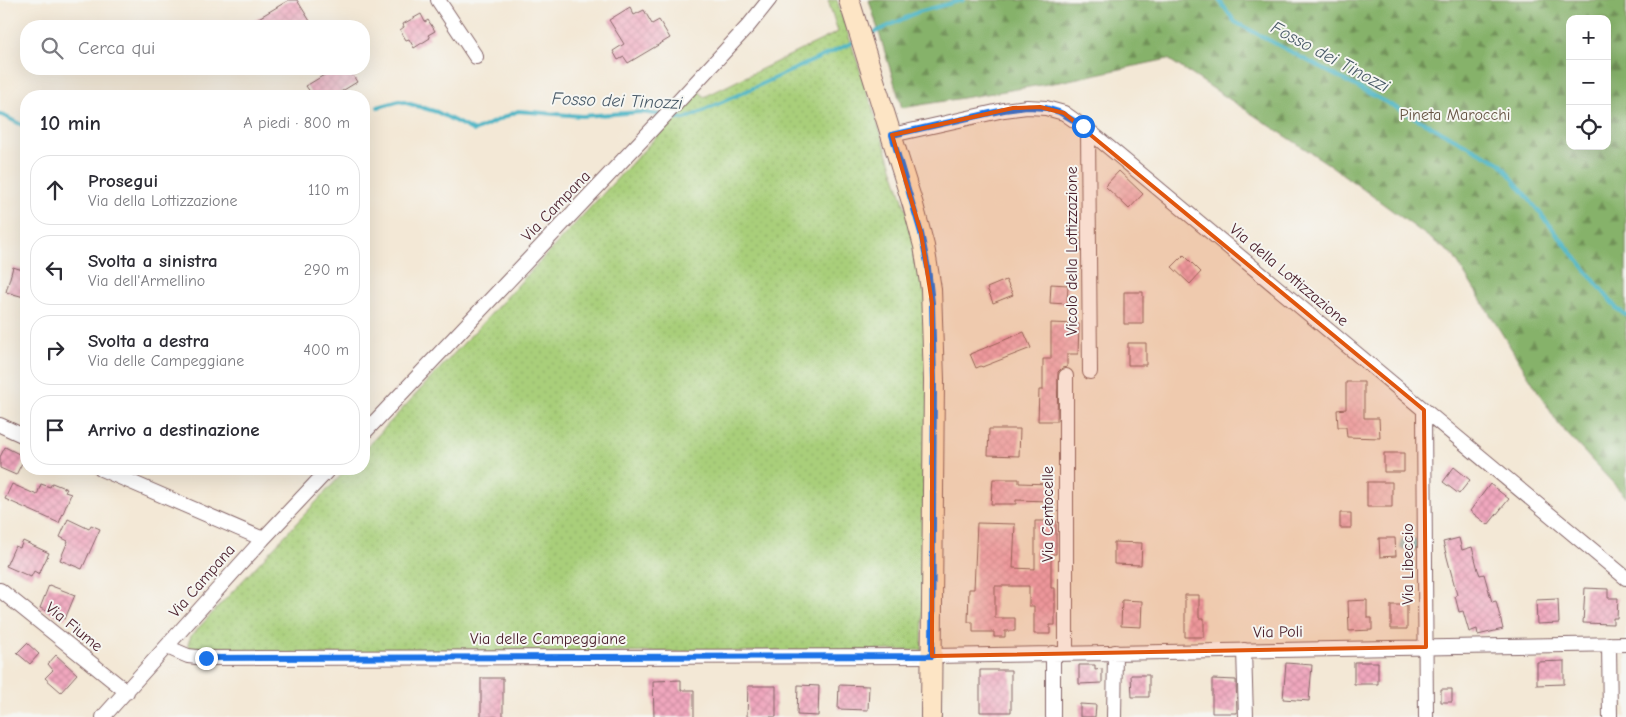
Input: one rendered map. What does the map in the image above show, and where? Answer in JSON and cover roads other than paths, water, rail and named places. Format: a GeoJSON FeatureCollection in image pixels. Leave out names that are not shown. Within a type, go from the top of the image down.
{"type":"FeatureCollection","features":[{"type":"Feature","properties":{"kind":"street"},"geometry":{"type":"LineString","coordinates":[[438,0],[476,57]]}},
{"type":"Feature","properties":{"kind":"street","name":"Via Campana"},"geometry":{"type":"LineString","coordinates":[[370,427],[675,105],[749,25],[769,0]]}},
{"type":"Feature","properties":{"kind":"street"},"geometry":{"type":"LineString","coordinates":[[849,0],[921,233],[928,268],[932,303],[934,380],[931,717]]}},
{"type":"Feature","properties":{"kind":"street","name":"Via della Lottizzazione"},"geometry":{"type":"LineString","coordinates":[[892,135],[1004,110],[1027,107],[1046,108],[1064,113],[1088,130],[1626,578]]}},
{"type":"Feature","properties":{"kind":"street","name":"Vicolo della Lottizzazione"},"geometry":{"type":"LineString","coordinates":[[1088,130],[1090,372]]}},
{"type":"Feature","properties":{"kind":"street","name":"Via Centocelle"},"geometry":{"type":"LineString","coordinates":[[1054,717],[1060,653],[1066,376]]}},
{"type":"Feature","properties":{"kind":"street","name":"Via Libeccio"},"geometry":{"type":"LineString","coordinates":[[1424,410],[1426,717]]}},
{"type":"Feature","properties":{"kind":"street"},"geometry":{"type":"LineString","coordinates":[[0,425],[20,434]]}},
{"type":"Feature","properties":{"kind":"street"},"geometry":{"type":"LineString","coordinates":[[114,475],[263,539]]}},
{"type":"Feature","properties":{"kind":"street","name":"Via Campana"},"geometry":{"type":"LineString","coordinates":[[103,717],[263,539],[323,475]]}},
{"type":"Feature","properties":{"kind":"street","name":"Via Fiume"},"geometry":{"type":"LineString","coordinates":[[0,590],[127,692]]}},
{"type":"Feature","properties":{"kind":"street"},"geometry":{"type":"LineString","coordinates":[[1609,644],[1610,717]]}},
{"type":"Feature","properties":{"kind":"street","name":"Via Poli"},"geometry":{"type":"LineString","coordinates":[[932,656],[1626,644]]}},
{"type":"Feature","properties":{"kind":"street","name":"Via delle Campeggiane"},"geometry":{"type":"LineString","coordinates":[[167,647],[188,656],[202,658],[932,656]]}},
{"type":"Feature","properties":{"kind":"street"},"geometry":{"type":"LineString","coordinates":[[1244,650],[1246,717]]}},
{"type":"Feature","properties":{"kind":"street"},"geometry":{"type":"LineString","coordinates":[[1114,717],[1115,652]]}},
{"type":"Feature","properties":{"kind":"water"},"geometry":{"type":"Polygon","coordinates":[[[1401,539],[1420,539],[1419,550],[1400,549],[1401,539]]]}},
{"type":"Feature","properties":{"kind":"waterway","name":"Fosso dei Tinozzi"},"geometry":{"type":"LineString","coordinates":[[867,36],[918,12],[963,0]]}},
{"type":"Feature","properties":{"kind":"waterway","name":"Fosso dei Tinozzi"},"geometry":{"type":"LineString","coordinates":[[1219,0],[1235,22],[1500,163],[1617,309],[1626,315]]}},
{"type":"Feature","properties":{"kind":"waterway","name":"Fosso dei Tinozzi"},"geometry":{"type":"LineString","coordinates":[[668,117],[685,119],[856,41]]}},
{"type":"Feature","properties":{"kind":"waterway","name":"Fosso dei Tinozzi"},"geometry":{"type":"LineString","coordinates":[[378,107],[400,101],[437,112],[474,131],[518,111],[582,116],[641,112],[661,115]]}},
{"type":"Feature","properties":{"kind":"waterway","name":"Fosso dei Tinozzi"},"geometry":{"type":"LineString","coordinates":[[0,114],[20,124]]}},
{"type":"Feature","properties":{"kind":"park label","name":"Pineta Marocchi"},"geometry":{"type":"Point","coordinates":[1455,115]}}]}
